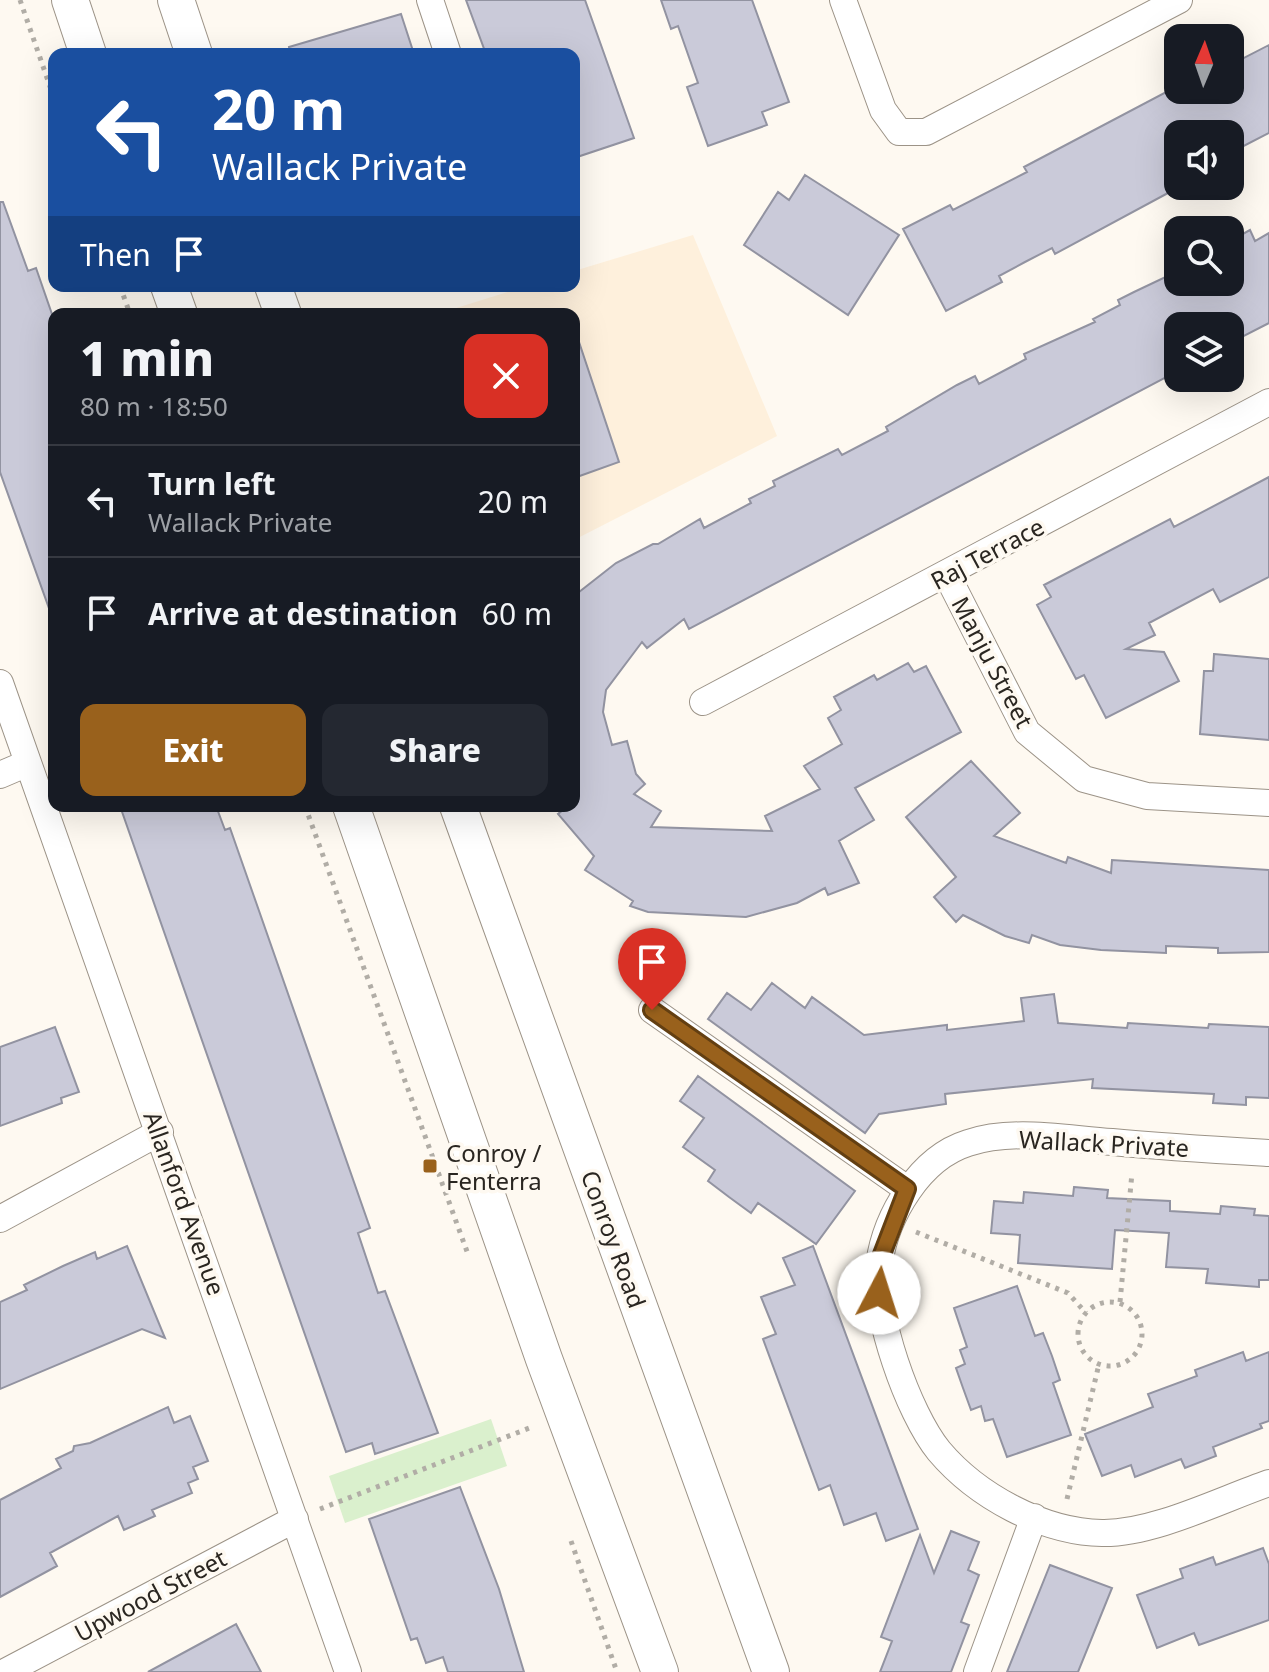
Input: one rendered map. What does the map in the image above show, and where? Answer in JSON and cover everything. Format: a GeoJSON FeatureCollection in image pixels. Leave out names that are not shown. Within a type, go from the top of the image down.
{"type":"FeatureCollection","features":[{"type":"Feature","properties":{"kind":"main road"},"geometry":{"type":"LineString","coordinates":[[70,0],[86,48]]}},
{"type":"Feature","properties":{"kind":"main road"},"geometry":{"type":"LineString","coordinates":[[176,0],[192,48]]}},
{"type":"Feature","properties":{"kind":"main road"},"geometry":{"type":"LineString","coordinates":[[353,812],[544,1359],[660,1672]]}},
{"type":"Feature","properties":{"kind":"main road","name":"Conroy Road"},"geometry":{"type":"LineString","coordinates":[[460,812],[771,1672]]}},
{"type":"Feature","properties":{"kind":"street"},"geometry":{"type":"LineString","coordinates":[[430,0],[446,48]]}},
{"type":"Feature","properties":{"kind":"street"},"geometry":{"type":"LineString","coordinates":[[843,0],[883,110],[899,132],[926,132],[1179,0]]}},
{"type":"Feature","properties":{"kind":"street","name":"Raj Terrace"},"geometry":{"type":"LineString","coordinates":[[703,702],[1269,402]]}},
{"type":"Feature","properties":{"kind":"street","name":"Manju Street"},"geometry":{"type":"LineString","coordinates":[[947,575],[1027,732],[1084,779],[1147,796],[1269,803]]}},
{"type":"Feature","properties":{"kind":"street","name":"Allanford Avenue"},"geometry":{"type":"LineString","coordinates":[[0,683],[348,1672]]}},
{"type":"Feature","properties":{"kind":"street"},"geometry":{"type":"LineString","coordinates":[[0,775],[28,763]]}},
{"type":"Feature","properties":{"kind":"street"},"geometry":{"type":"LineString","coordinates":[[652,1010],[907,1189]]}},
{"type":"Feature","properties":{"kind":"street"},"geometry":{"type":"LineString","coordinates":[[0,1219],[160,1132]]}},
{"type":"Feature","properties":{"kind":"street","name":"Wallack Private"},"geometry":{"type":"LineString","coordinates":[[1269,1153],[1023,1135],[968,1143],[935,1160],[907,1189],[879,1262],[879,1293],[902,1376],[919,1419],[939,1451],[1011,1508],[1060,1526],[1105,1533],[1138,1529],[1269,1483]]}},
{"type":"Feature","properties":{"kind":"street"},"geometry":{"type":"LineString","coordinates":[[977,1672],[1034,1517]]}},
{"type":"Feature","properties":{"kind":"street","name":"Upwood Street"},"geometry":{"type":"LineString","coordinates":[[5,1672],[295,1519]]}},
{"type":"Feature","properties":{"kind":"path"},"geometry":{"type":"LineString","coordinates":[[20,0],[48,81]]}},
{"type":"Feature","properties":{"kind":"path"},"geometry":{"type":"LineString","coordinates":[[307,812],[472,1266]]}},
{"type":"Feature","properties":{"kind":"path"},"geometry":{"type":"LineString","coordinates":[[1120,1303],[1135,1144]]}},
{"type":"Feature","properties":{"kind":"path"},"geometry":{"type":"LineString","coordinates":[[893,1223],[1068,1293],[1086,1313]]}},
{"type":"Feature","properties":{"kind":"path"},"geometry":{"type":"LineString","coordinates":[[1101,1303],[1120,1303],[1129,1307],[1141,1324],[1141,1344],[1136,1354],[1119,1365],[1099,1364],[1083,1351],[1079,1342],[1080,1322],[1086,1313],[1101,1303]]}},
{"type":"Feature","properties":{"kind":"path"},"geometry":{"type":"LineString","coordinates":[[1060,1526],[1099,1364]]}},
{"type":"Feature","properties":{"kind":"path"},"geometry":{"type":"LineString","coordinates":[[526,1412],[537,1441]]}},
{"type":"Feature","properties":{"kind":"path"},"geometry":{"type":"LineString","coordinates":[[295,1519],[532,1427]]}},
{"type":"Feature","properties":{"kind":"path"},"geometry":{"type":"LineString","coordinates":[[567,1528],[617,1672]]}},
{"type":"Feature","properties":{"kind":"shaded area"},"geometry":{"type":"Polygon","coordinates":[[[693,235],[777,436],[580,537],[580,308],[456,308],[508,292],[580,292],[580,269],[693,235]]]}},
{"type":"Feature","properties":{"kind":"green space"},"geometry":{"type":"Polygon","coordinates":[[[491,1419],[507,1466],[345,1523],[329,1476],[491,1419]]]}},
{"type":"Feature","properties":{"kind":"building"},"geometry":{"type":"Polygon","coordinates":[[[466,0],[585,0],[634,138],[580,156],[580,48],[484,48],[466,0]]]}},
{"type":"Feature","properties":{"kind":"building"},"geometry":{"type":"Polygon","coordinates":[[[661,0],[752,0],[789,102],[762,112],[767,125],[708,146],[687,87],[698,83],[678,26],[671,29],[661,0]]]}},
{"type":"Feature","properties":{"kind":"building"},"geometry":{"type":"Polygon","coordinates":[[[401,14],[412,48],[289,48],[401,14]]]}},
{"type":"Feature","properties":{"kind":"building"},"geometry":{"type":"Polygon","coordinates":[[[1269,45],[1269,133],[1244,146],[1244,120],[1164,120],[1164,195],[1055,254],[1052,248],[1025,262],[999,276],[1002,282],[946,311],[903,229],[950,205],[953,210],[1027,172],[1024,167],[1164,93],[1164,104],[1244,104],[1244,58],[1269,45]]]}},
{"type":"Feature","properties":{"kind":"building"},"geometry":{"type":"Polygon","coordinates":[[[805,175],[899,235],[848,315],[744,245],[778,192],[789,200],[805,175]]]}},
{"type":"Feature","properties":{"kind":"building"},"geometry":{"type":"Polygon","coordinates":[[[0,202],[3,202],[28,271],[36,268],[50,308],[48,605],[0,472],[0,202]]]}},
{"type":"Feature","properties":{"kind":"building"},"geometry":{"type":"Polygon","coordinates":[[[1250,230],[1255,241],[1269,233],[1269,323],[1244,336],[1244,312],[1164,312],[1164,378],[689,629],[684,619],[647,648],[642,642],[606,690],[603,712],[612,745],[627,741],[636,774],[645,784],[634,794],[661,811],[651,827],[772,831],[765,816],[820,789],[804,766],[842,744],[828,718],[841,710],[834,697],[874,675],[877,680],[908,663],[914,672],[926,666],[961,732],[855,788],[874,820],[839,841],[859,883],[828,895],[825,888],[797,903],[746,917],[648,912],[630,906],[633,901],[585,870],[594,856],[558,814],[580,812],[580,591],[616,563],[658,544],[700,519],[704,528],[751,503],[749,499],[775,486],[773,481],[838,449],[842,455],[888,431],[886,427],[957,385],[975,376],[979,384],[1026,359],[1024,354],[1095,322],[1093,319],[1120,305],[1118,300],[1164,278],[1164,296],[1244,296],[1244,233],[1250,230]]]}},
{"type":"Feature","properties":{"kind":"building"},"geometry":{"type":"Polygon","coordinates":[[[580,345],[619,462],[580,476],[580,345]]]}},
{"type":"Feature","properties":{"kind":"building"},"geometry":{"type":"Polygon","coordinates":[[[1269,477],[1269,577],[1220,602],[1213,589],[1149,623],[1155,635],[1126,649],[1164,652],[1179,681],[1106,718],[1084,675],[1076,679],[1037,605],[1051,597],[1044,585],[1170,519],[1174,527],[1269,477]]]}},
{"type":"Feature","properties":{"kind":"building"},"geometry":{"type":"Polygon","coordinates":[[[1214,654],[1269,659],[1269,740],[1200,734],[1204,671],[1213,671],[1214,654]]]}},
{"type":"Feature","properties":{"kind":"building"},"geometry":{"type":"Polygon","coordinates":[[[971,761],[1020,813],[994,836],[1066,863],[1068,857],[1111,873],[1112,860],[1269,870],[1269,952],[1218,953],[1218,948],[1166,946],[1166,953],[1101,950],[1060,945],[1032,935],[1029,943],[1005,936],[963,915],[956,922],[934,897],[956,877],[906,817],[971,761]]]}},
{"type":"Feature","properties":{"kind":"building"},"geometry":{"type":"Polygon","coordinates":[[[122,812],[218,812],[225,830],[230,828],[370,1228],[358,1233],[378,1293],[385,1291],[438,1433],[375,1454],[372,1443],[346,1452],[122,812]]]}},
{"type":"Feature","properties":{"kind":"building"},"geometry":{"type":"Polygon","coordinates":[[[772,983],[805,1008],[812,997],[864,1035],[947,1025],[947,1030],[1024,1021],[1021,998],[1054,994],[1058,1023],[1127,1028],[1128,1023],[1208,1028],[1209,1024],[1269,1027],[1269,1098],[1246,1097],[1246,1105],[1213,1103],[1214,1094],[1092,1088],[1093,1079],[945,1094],[946,1104],[879,1114],[865,1133],[708,1019],[727,993],[751,1010],[772,983]]]}},
{"type":"Feature","properties":{"kind":"building"},"geometry":{"type":"Polygon","coordinates":[[[55,1027],[79,1092],[61,1098],[62,1103],[0,1126],[0,1047],[55,1027]]]}},
{"type":"Feature","properties":{"kind":"building"},"geometry":{"type":"Polygon","coordinates":[[[698,1076],[855,1191],[816,1244],[758,1203],[751,1213],[729,1197],[708,1181],[715,1170],[683,1147],[704,1118],[680,1101],[698,1076]]]}},
{"type":"Feature","properties":{"kind":"building"},"geometry":{"type":"Polygon","coordinates":[[[1074,1187],[1108,1190],[1107,1198],[1170,1201],[1170,1211],[1220,1214],[1221,1206],[1255,1209],[1254,1215],[1269,1216],[1269,1280],[1259,1280],[1259,1287],[1206,1283],[1208,1269],[1166,1267],[1169,1233],[1115,1230],[1112,1269],[1018,1263],[1020,1235],[991,1233],[994,1201],[1023,1203],[1024,1192],[1073,1196],[1074,1187]]]}},
{"type":"Feature","properties":{"kind":"building"},"geometry":{"type":"Polygon","coordinates":[[[127,1246],[165,1338],[142,1329],[0,1389],[0,1302],[27,1290],[24,1285],[63,1266],[95,1252],[97,1259],[127,1246]]]}},
{"type":"Feature","properties":{"kind":"building"},"geometry":{"type":"Polygon","coordinates":[[[813,1246],[918,1529],[886,1541],[876,1513],[844,1525],[830,1485],[819,1490],[763,1339],[776,1334],[761,1297],[795,1285],[783,1258],[813,1246]]]}},
{"type":"Feature","properties":{"kind":"building"},"geometry":{"type":"Polygon","coordinates":[[[1017,1286],[1035,1336],[1043,1333],[1052,1356],[1060,1380],[1053,1383],[1071,1435],[1007,1457],[993,1419],[985,1421],[981,1406],[971,1410],[963,1388],[956,1368],[965,1364],[960,1350],[967,1347],[954,1308],[1017,1286]]]}},
{"type":"Feature","properties":{"kind":"building"},"geometry":{"type":"Polygon","coordinates":[[[1243,1352],[1246,1361],[1269,1352],[1269,1421],[1260,1424],[1262,1428],[1213,1447],[1216,1456],[1185,1468],[1181,1459],[1135,1477],[1131,1465],[1102,1476],[1085,1434],[1153,1407],[1148,1394],[1197,1376],[1195,1370],[1243,1352]]]}},
{"type":"Feature","properties":{"kind":"building"},"geometry":{"type":"Polygon","coordinates":[[[168,1407],[174,1423],[190,1416],[208,1461],[193,1467],[198,1479],[188,1483],[192,1493],[152,1510],[155,1516],[124,1530],[118,1516],[50,1553],[57,1566],[0,1597],[0,1500],[61,1468],[56,1459],[73,1451],[74,1446],[90,1443],[168,1407]]]}},
{"type":"Feature","properties":{"kind":"building"},"geometry":{"type":"Polygon","coordinates":[[[460,1487],[499,1589],[524,1672],[448,1672],[443,1657],[426,1663],[417,1638],[411,1640],[369,1519],[460,1487]]]}},
{"type":"Feature","properties":{"kind":"building"},"geometry":{"type":"Polygon","coordinates":[[[951,1531],[979,1542],[968,1570],[979,1575],[961,1622],[969,1625],[951,1672],[880,1672],[892,1641],[881,1637],[920,1535],[934,1573],[951,1531]]]}},
{"type":"Feature","properties":{"kind":"building"},"geometry":{"type":"Polygon","coordinates":[[[1263,1548],[1269,1564],[1269,1620],[1199,1645],[1194,1633],[1157,1648],[1137,1595],[1183,1578],[1180,1569],[1213,1557],[1216,1565],[1263,1548]]]}},
{"type":"Feature","properties":{"kind":"building"},"geometry":{"type":"Polygon","coordinates":[[[1050,1565],[1112,1588],[1078,1672],[1007,1672],[1050,1565]]]}},
{"type":"Feature","properties":{"kind":"building"},"geometry":{"type":"Polygon","coordinates":[[[236,1624],[261,1672],[148,1672],[207,1640],[236,1624]]]}},
{"type":"Feature","properties":{"kind":"place","name":"Conroy / Fenterra"},"geometry":{"type":"Point","coordinates":[430,1166]}},
{"type":"Feature","properties":{"kind":"route"},"geometry":{"type":"LineString","coordinates":[[652,1010],[907,1189],[879,1262],[879,1293]]}}]}
